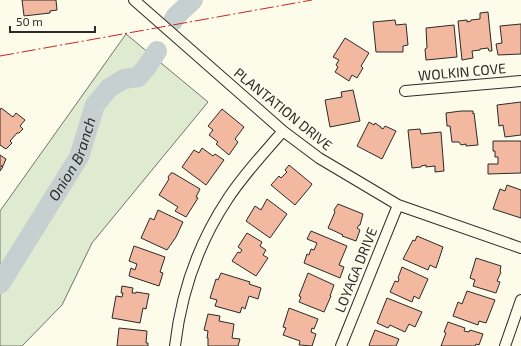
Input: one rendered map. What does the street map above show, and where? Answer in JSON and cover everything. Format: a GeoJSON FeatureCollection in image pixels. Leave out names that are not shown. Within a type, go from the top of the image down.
{"type":"FeatureCollection","features":[{"type":"Feature","properties":{"kind":"street","name":"PLANTATION DRIVE"},"geometry":{"type":"LineString","coordinates":[[134,0],[283,131],[319,158],[398,205],[521,248]]}},
{"type":"Feature","properties":{"kind":"street","name":"WOLKIN COVE"},"geometry":{"type":"LineString","coordinates":[[405,91],[521,81]]}},
{"type":"Feature","properties":{"kind":"street"},"geometry":{"type":"LineString","coordinates":[[175,346],[183,302],[195,262],[208,232],[227,200],[256,162],[283,131]]}},
{"type":"Feature","properties":{"kind":"street","name":"LOYAGA DRIVE"},"geometry":{"type":"LineString","coordinates":[[340,346],[398,205]]}},
{"type":"Feature","properties":{"kind":"street"},"geometry":{"type":"LineString","coordinates":[[505,346],[521,300]]}},
{"type":"Feature","properties":{"kind":"green space"},"geometry":{"type":"Polygon","coordinates":[[[126,34],[208,102],[92,243],[62,305],[22,346],[0,346],[0,211],[126,34]]]}},
{"type":"Feature","properties":{"kind":"building"},"geometry":{"type":"Polygon","coordinates":[[[22,0],[56,0],[57,10],[50,11],[50,13],[24,16],[22,0]]]}},
{"type":"Feature","properties":{"kind":"building"},"geometry":{"type":"Polygon","coordinates":[[[488,12],[492,51],[489,51],[488,48],[472,51],[473,58],[462,60],[458,21],[467,20],[467,22],[480,19],[480,13],[488,12]]]}},
{"type":"Feature","properties":{"kind":"building"},"geometry":{"type":"Polygon","coordinates":[[[395,20],[396,25],[406,24],[408,45],[403,46],[403,52],[376,52],[373,22],[395,20]]]}},
{"type":"Feature","properties":{"kind":"building"},"geometry":{"type":"Polygon","coordinates":[[[521,24],[521,54],[498,55],[496,44],[502,43],[500,26],[521,24]]]}},
{"type":"Feature","properties":{"kind":"building"},"geometry":{"type":"Polygon","coordinates":[[[454,25],[457,57],[426,60],[426,28],[454,25]]]}},
{"type":"Feature","properties":{"kind":"building"},"geometry":{"type":"Polygon","coordinates":[[[345,38],[369,53],[361,66],[363,68],[357,78],[352,75],[349,81],[335,72],[338,67],[336,65],[339,60],[333,57],[345,38]]]}},
{"type":"Feature","properties":{"kind":"building"},"geometry":{"type":"Polygon","coordinates":[[[353,90],[360,121],[330,127],[325,100],[342,97],[341,92],[353,90]]]}},
{"type":"Feature","properties":{"kind":"building"},"geometry":{"type":"Polygon","coordinates":[[[521,102],[521,135],[505,137],[503,125],[499,126],[497,105],[521,102]]]}},
{"type":"Feature","properties":{"kind":"building"},"geometry":{"type":"Polygon","coordinates":[[[1,108],[13,117],[16,113],[25,120],[20,126],[23,129],[10,141],[12,143],[6,149],[0,145],[1,108]]]}},
{"type":"Feature","properties":{"kind":"building"},"geometry":{"type":"Polygon","coordinates":[[[222,109],[244,127],[235,139],[238,142],[229,155],[216,144],[218,142],[209,135],[213,130],[208,126],[222,109]]]}},
{"type":"Feature","properties":{"kind":"building"},"geometry":{"type":"Polygon","coordinates":[[[473,111],[473,114],[474,113],[478,145],[466,146],[466,144],[461,145],[459,142],[452,142],[450,126],[447,126],[446,113],[473,111]]]}},
{"type":"Feature","properties":{"kind":"building"},"geometry":{"type":"Polygon","coordinates":[[[369,122],[374,125],[375,123],[383,129],[385,126],[396,131],[382,159],[357,146],[369,122]]]}},
{"type":"Feature","properties":{"kind":"building"},"geometry":{"type":"Polygon","coordinates":[[[420,129],[421,134],[441,132],[444,171],[435,172],[435,166],[426,167],[426,165],[412,168],[408,130],[420,129]]]}},
{"type":"Feature","properties":{"kind":"building"},"geometry":{"type":"Polygon","coordinates":[[[493,141],[521,141],[521,173],[488,174],[488,164],[498,164],[498,157],[495,157],[495,151],[493,151],[493,141]]]}},
{"type":"Feature","properties":{"kind":"building"},"geometry":{"type":"Polygon","coordinates":[[[202,148],[213,156],[215,154],[224,160],[206,185],[182,167],[194,150],[199,153],[202,148]]]}},
{"type":"Feature","properties":{"kind":"building"},"geometry":{"type":"Polygon","coordinates":[[[0,155],[6,159],[3,166],[1,166],[3,167],[0,171],[0,155]]]}},
{"type":"Feature","properties":{"kind":"building"},"geometry":{"type":"Polygon","coordinates":[[[289,165],[312,184],[295,205],[271,185],[279,176],[281,178],[287,172],[285,170],[289,165]]]}},
{"type":"Feature","properties":{"kind":"building"},"geometry":{"type":"Polygon","coordinates":[[[171,173],[200,189],[196,197],[198,198],[186,217],[175,211],[178,207],[159,195],[171,173]]]}},
{"type":"Feature","properties":{"kind":"building"},"geometry":{"type":"Polygon","coordinates":[[[507,185],[521,190],[521,218],[493,209],[500,189],[505,191],[507,185]]]}},
{"type":"Feature","properties":{"kind":"building"},"geometry":{"type":"Polygon","coordinates":[[[267,199],[287,214],[270,238],[246,221],[255,206],[261,210],[267,199]]]}},
{"type":"Feature","properties":{"kind":"building"},"geometry":{"type":"Polygon","coordinates":[[[338,204],[363,214],[360,225],[357,228],[360,230],[356,241],[342,236],[343,235],[328,228],[335,212],[334,210],[338,204]]]}},
{"type":"Feature","properties":{"kind":"building"},"geometry":{"type":"Polygon","coordinates":[[[158,210],[183,222],[176,237],[167,250],[141,238],[150,218],[154,220],[158,210]]]}},
{"type":"Feature","properties":{"kind":"building"},"geometry":{"type":"Polygon","coordinates":[[[311,231],[347,246],[339,265],[344,267],[340,278],[304,263],[307,254],[309,255],[311,249],[314,250],[317,243],[307,239],[311,231]]]}},
{"type":"Feature","properties":{"kind":"building"},"geometry":{"type":"Polygon","coordinates":[[[247,233],[262,242],[260,246],[266,250],[263,255],[268,258],[256,276],[232,261],[238,252],[240,253],[242,250],[238,247],[247,233]]]}},
{"type":"Feature","properties":{"kind":"building"},"geometry":{"type":"Polygon","coordinates":[[[417,236],[443,247],[436,268],[430,265],[428,270],[403,259],[413,240],[415,241],[417,236]]]}},
{"type":"Feature","properties":{"kind":"building"},"geometry":{"type":"Polygon","coordinates":[[[134,246],[165,257],[160,272],[163,273],[159,286],[129,276],[131,268],[135,270],[137,264],[129,261],[134,246]]]}},
{"type":"Feature","properties":{"kind":"building"},"geometry":{"type":"Polygon","coordinates":[[[476,258],[501,266],[501,272],[497,281],[500,282],[496,293],[473,286],[475,280],[470,278],[476,258]]]}},
{"type":"Feature","properties":{"kind":"building"},"geometry":{"type":"Polygon","coordinates":[[[402,267],[428,279],[419,299],[414,296],[412,302],[390,292],[395,281],[398,282],[402,267]]]}},
{"type":"Feature","properties":{"kind":"building"},"geometry":{"type":"Polygon","coordinates":[[[221,273],[250,282],[249,284],[261,288],[258,299],[249,296],[245,309],[242,307],[240,313],[215,306],[217,300],[210,298],[216,279],[218,280],[221,273]]]}},
{"type":"Feature","properties":{"kind":"building"},"geometry":{"type":"Polygon","coordinates":[[[308,273],[334,285],[324,312],[299,302],[301,297],[299,296],[308,273]]]}},
{"type":"Feature","properties":{"kind":"building"},"geometry":{"type":"Polygon","coordinates":[[[122,286],[133,288],[132,293],[136,292],[149,294],[146,309],[143,308],[140,323],[112,318],[116,296],[122,297],[122,286]]]}},
{"type":"Feature","properties":{"kind":"building"},"geometry":{"type":"Polygon","coordinates":[[[467,291],[495,300],[486,323],[479,321],[478,325],[453,316],[458,302],[462,304],[467,291]]]}},
{"type":"Feature","properties":{"kind":"building"},"geometry":{"type":"Polygon","coordinates":[[[387,298],[422,312],[415,327],[409,324],[405,332],[390,325],[388,328],[377,323],[387,298]]]}},
{"type":"Feature","properties":{"kind":"building"},"geometry":{"type":"Polygon","coordinates":[[[289,308],[318,319],[314,329],[312,328],[311,332],[316,334],[312,346],[299,345],[300,341],[283,335],[286,328],[283,327],[289,308]]]}},
{"type":"Feature","properties":{"kind":"building"},"geometry":{"type":"Polygon","coordinates":[[[208,314],[220,316],[219,321],[234,324],[232,338],[240,339],[238,346],[208,346],[208,331],[204,330],[208,314]]]}},
{"type":"Feature","properties":{"kind":"building"},"geometry":{"type":"Polygon","coordinates":[[[448,322],[465,328],[464,331],[469,332],[470,330],[483,334],[479,345],[441,346],[448,322]]]}},
{"type":"Feature","properties":{"kind":"building"},"geometry":{"type":"Polygon","coordinates":[[[119,328],[147,331],[146,343],[148,343],[148,346],[117,346],[119,328]]]}},
{"type":"Feature","properties":{"kind":"building"},"geometry":{"type":"Polygon","coordinates":[[[375,330],[399,339],[396,346],[370,346],[369,345],[375,330]]]}},
{"type":"Feature","properties":{"kind":"waterway","name":"Onion Branch"},"geometry":{"type":"LineString","coordinates":[[173,21],[176,16],[193,0]]}},
{"type":"Feature","properties":{"kind":"waterway","name":"Onion Branch"},"geometry":{"type":"LineString","coordinates":[[0,284],[79,157],[95,105],[109,88],[124,79],[138,77],[157,51]]}},
{"type":"Feature","properties":{"kind":"power"},"geometry":{"type":"LineString","coordinates":[[0,56],[312,0]]}}]}
